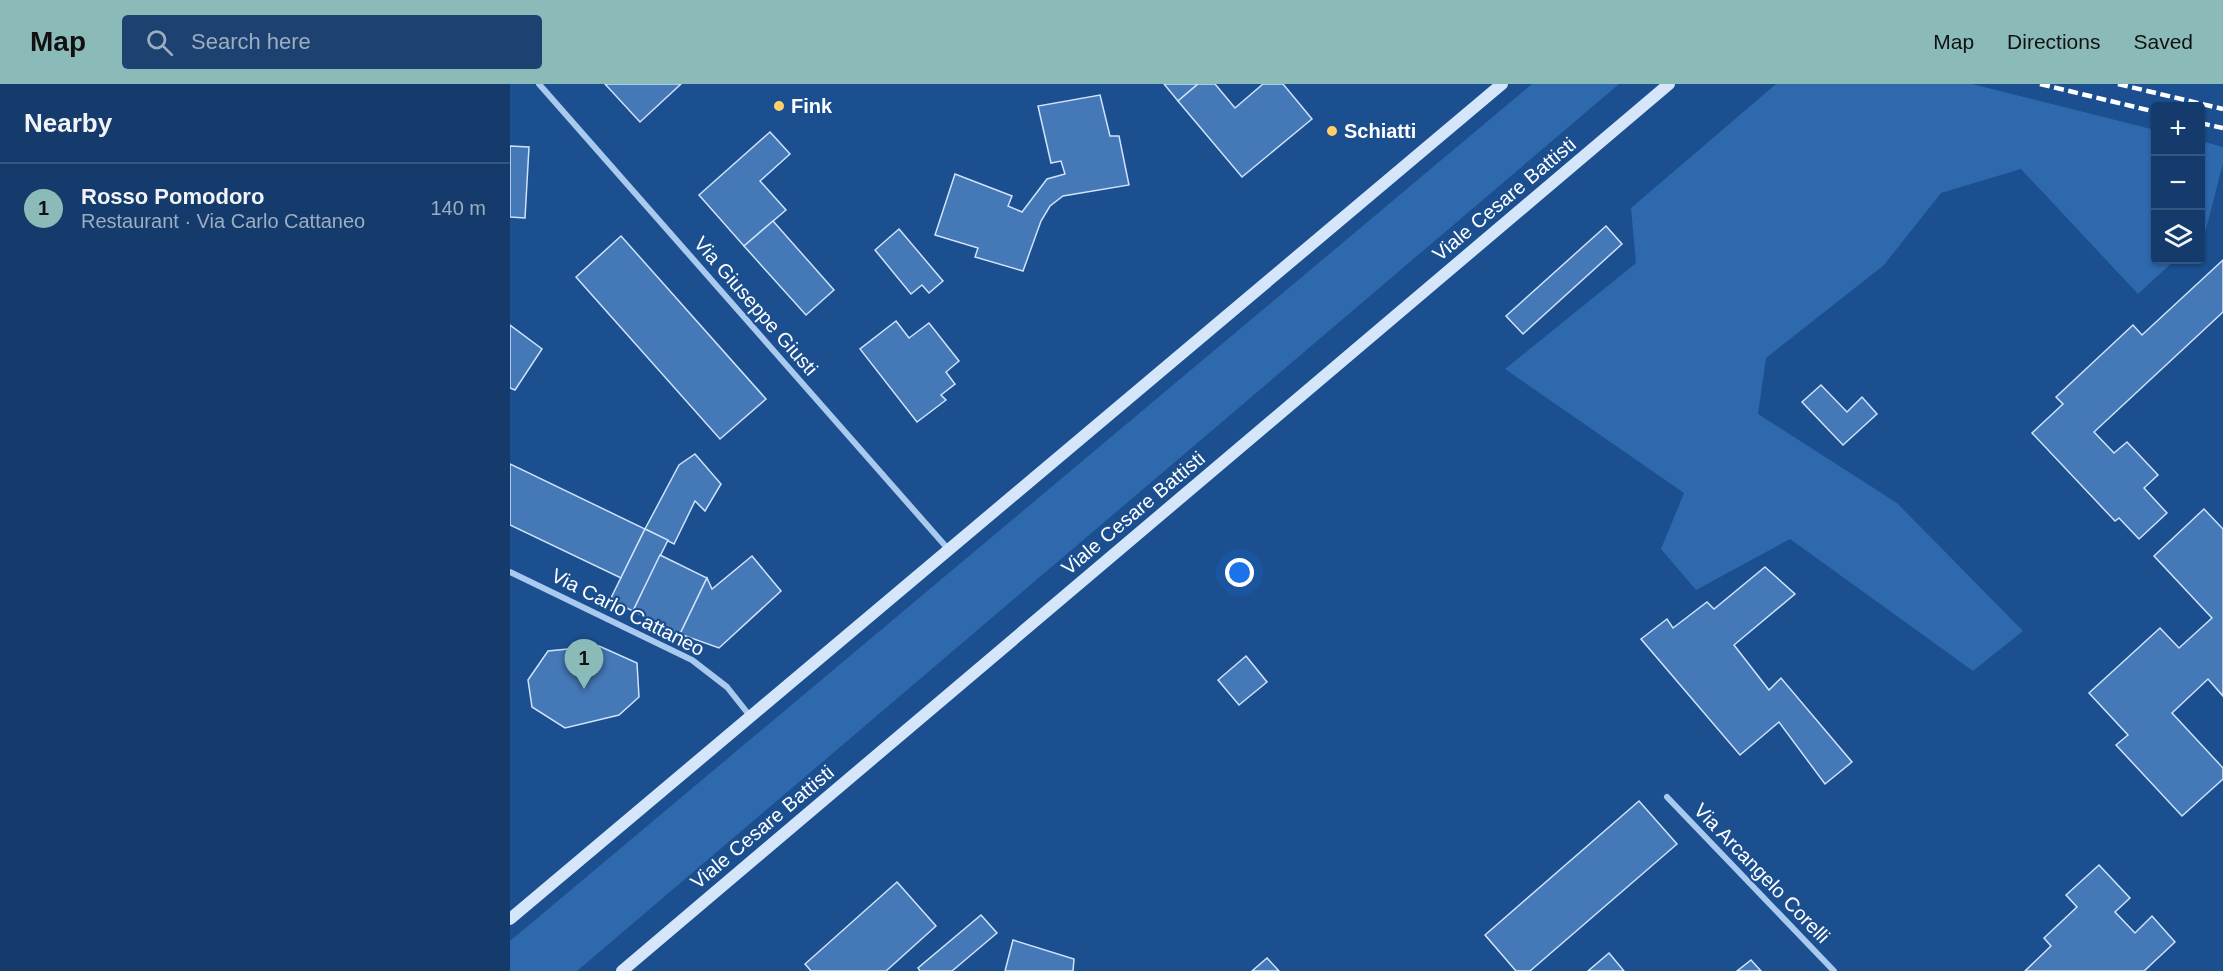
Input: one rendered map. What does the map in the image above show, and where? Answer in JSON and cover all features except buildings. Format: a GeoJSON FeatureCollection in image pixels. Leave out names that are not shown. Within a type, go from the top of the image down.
{"type":"FeatureCollection","features":[{"type":"Feature","properties":{"kind":"main road"},"geometry":{"type":"LineString","coordinates":[[510,919],[1502,84]]}},
{"type":"Feature","properties":{"kind":"main road","name":"Viale Cesare Battisti"},"geometry":{"type":"LineString","coordinates":[[622,971],[1669,84]]}},
{"type":"Feature","properties":{"kind":"street","name":"Via Giuseppe Giusti"},"geometry":{"type":"LineString","coordinates":[[539,84],[949,550]]}},
{"type":"Feature","properties":{"kind":"street","name":"Via Carlo Cattaneo"},"geometry":{"type":"LineString","coordinates":[[510,572],[692,660],[727,687],[750,716]]}},
{"type":"Feature","properties":{"kind":"street","name":"Via Arcangelo Corelli"},"geometry":{"type":"LineString","coordinates":[[1667,797],[1834,971]]}},
{"type":"Feature","properties":{"kind":"shaded area"},"geometry":{"type":"Polygon","coordinates":[[[1532,84],[1619,84],[577,971],[510,971],[510,941],[1532,84]]]}},
{"type":"Feature","properties":{"kind":"shaded area"},"geometry":{"type":"Polygon","coordinates":[[[1776,84],[1972,84],[2151,129],[2151,264],[2171,264],[2138,294],[2021,169],[1941,193],[1884,265],[1766,358],[1758,414],[1897,503],[2023,631],[1973,671],[1790,539],[1696,590],[1661,549],[1684,493],[1505,369],[1636,263],[1631,208],[1776,84]]]}},
{"type":"Feature","properties":{"kind":"shaded area"},"geometry":{"type":"Polygon","coordinates":[[[2205,142],[2223,147],[2223,163],[2205,233],[2205,142]]]}},
{"type":"Feature","properties":{"kind":"railway"},"geometry":{"type":"LineString","coordinates":[[2040,84],[2151,111]]}},
{"type":"Feature","properties":{"kind":"railway"},"geometry":{"type":"LineString","coordinates":[[2118,84],[2223,109]]}},
{"type":"Feature","properties":{"kind":"railway"},"geometry":{"type":"LineString","coordinates":[[2205,124],[2223,128]]}},
{"type":"Feature","properties":{"kind":"place","name":"Fink"},"geometry":{"type":"Point","coordinates":[779,106]}},
{"type":"Feature","properties":{"kind":"place","name":"Schiatti"},"geometry":{"type":"Point","coordinates":[1332,131]}},
{"type":"Feature","properties":{"kind":"place","name":"Rosso Pomodoro"},"geometry":{"type":"Point","coordinates":[584,689]}}]}
